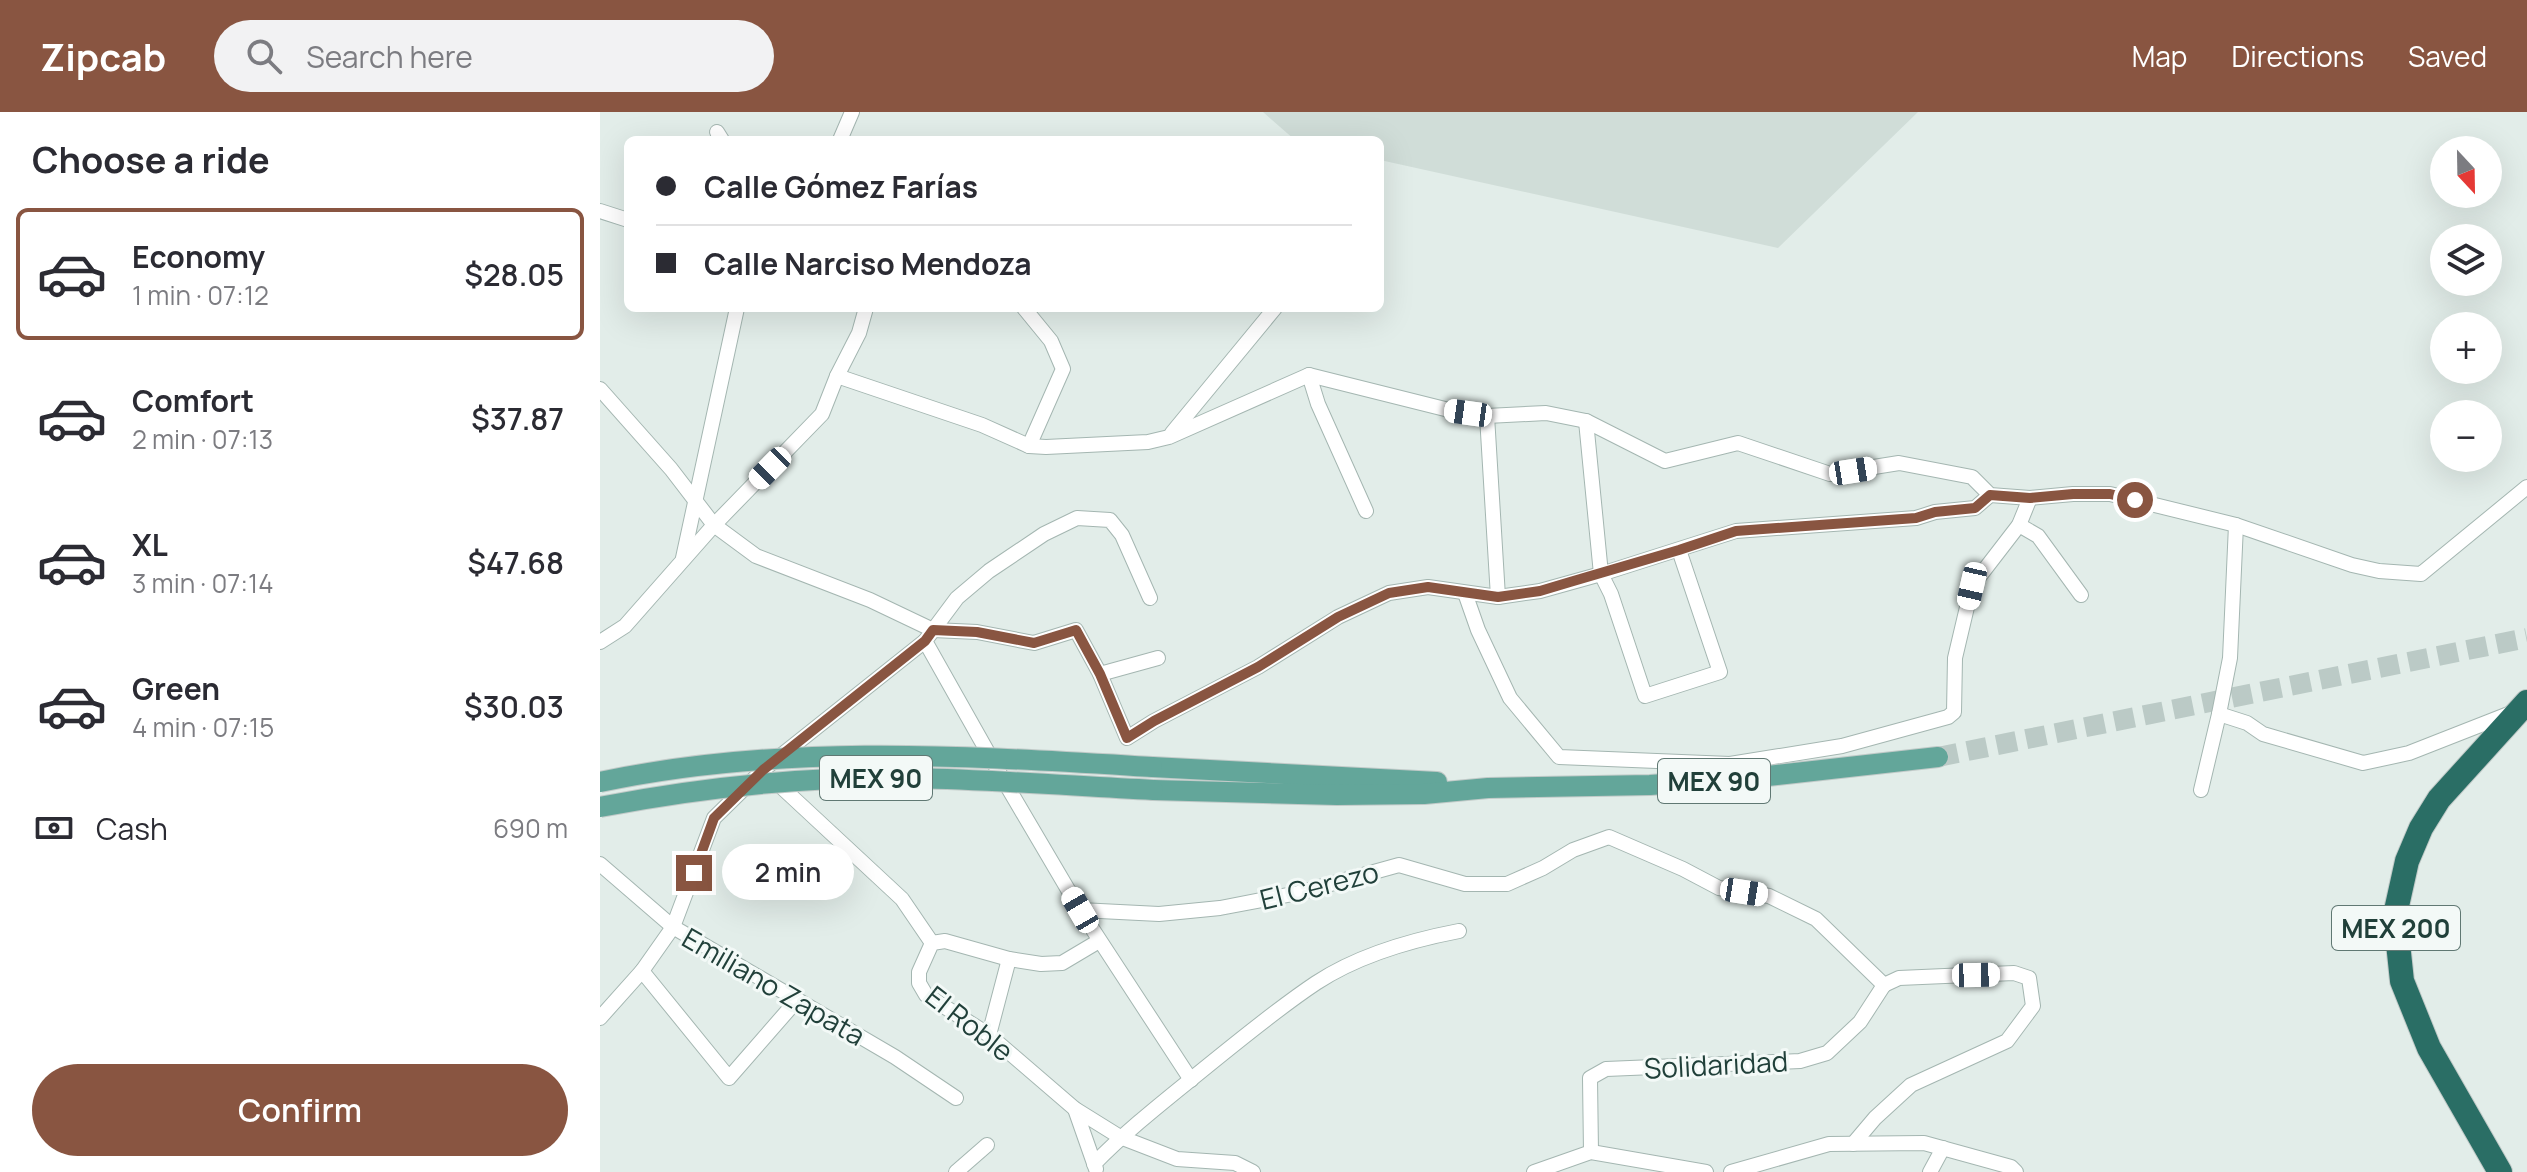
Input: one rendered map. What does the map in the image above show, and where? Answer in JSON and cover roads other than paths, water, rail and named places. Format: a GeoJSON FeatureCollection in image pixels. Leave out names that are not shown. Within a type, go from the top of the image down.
{"type":"FeatureCollection","features":[{"type":"Feature","properties":{"kind":"highway","name":"MEX 200"},"geometry":{"type":"LineString","coordinates":[[2500,1172],[2429,1048],[2402,981],[2395,915],[2407,861],[2421,828],[2439,799],[2525,708]]}},
{"type":"Feature","properties":{"kind":"main road","name":"MEX 90"},"geometry":{"type":"LineString","coordinates":[[600,782],[687,767],[843,755],[933,755],[1428,781],[1488,788]]}},
{"type":"Feature","properties":{"kind":"main road","name":"MEX 90"},"geometry":{"type":"LineString","coordinates":[[600,807],[695,790],[854,779],[915,778],[1153,790],[1337,795],[1424,794],[1488,788],[1664,784],[1750,778],[1938,757]]}},
{"type":"Feature","properties":{"kind":"street"},"geometry":{"type":"LineString","coordinates":[[842,136],[852,112]]}},
{"type":"Feature","properties":{"kind":"street"},"geometry":{"type":"LineString","coordinates":[[600,211],[624,219]]}},
{"type":"Feature","properties":{"kind":"street"},"geometry":{"type":"LineString","coordinates":[[682,561],[736,312]]}},
{"type":"Feature","properties":{"kind":"street"},"geometry":{"type":"LineString","coordinates":[[600,642],[625,626],[714,525],[822,414],[859,333],[865,312]]}},
{"type":"Feature","properties":{"kind":"street"},"geometry":{"type":"LineString","coordinates":[[1027,312],[1051,341],[1063,369],[1029,446]]}},
{"type":"Feature","properties":{"kind":"street"},"geometry":{"type":"LineString","coordinates":[[1169,437],[1272,312]]}},
{"type":"Feature","properties":{"kind":"street"},"geometry":{"type":"LineString","coordinates":[[837,376],[982,425],[1029,446],[1073,447],[1148,442],[1169,437],[1309,375],[1449,410],[1487,416],[1546,413],[1586,421],[1665,461],[1738,443],[1830,474],[1899,463],[1972,477],[1990,495],[2030,498],[2110,494],[2236,525],[2352,565],[2379,571],[2421,574],[2527,487]]}},
{"type":"Feature","properties":{"kind":"street"},"geometry":{"type":"LineString","coordinates":[[1309,375],[1318,404],[1366,511]]}},
{"type":"Feature","properties":{"kind":"street"},"geometry":{"type":"LineString","coordinates":[[600,389],[714,525],[756,556],[870,600],[929,635],[1000,774],[1080,910],[1191,1080]]}},
{"type":"Feature","properties":{"kind":"street"},"geometry":{"type":"LineString","coordinates":[[1487,416],[1498,597]]}},
{"type":"Feature","properties":{"kind":"street"},"geometry":{"type":"LineString","coordinates":[[1586,421],[1601,574],[1611,594],[1645,696],[1720,672],[1679,550]]}},
{"type":"Feature","properties":{"kind":"street"},"geometry":{"type":"LineString","coordinates":[[929,635],[977,632],[1034,643],[1076,630],[1100,674],[1127,738],[1258,667],[1338,617],[1389,593],[1428,587],[1498,597],[1540,591],[1736,531],[1916,518],[1935,512],[1975,508],[1990,495]]}},
{"type":"Feature","properties":{"kind":"street"},"geometry":{"type":"LineString","coordinates":[[1465,593],[1478,630],[1510,698],[1559,757],[1730,764],[1842,746],[1948,717],[1954,712],[1955,658],[1972,586],[2019,525],[2030,498]]}},
{"type":"Feature","properties":{"kind":"street"},"geometry":{"type":"LineString","coordinates":[[600,1018],[642,971],[673,927],[714,818],[763,770],[929,635],[957,598],[989,571],[1044,534],[1077,518],[1110,520],[1122,535],[1150,598]]}},
{"type":"Feature","properties":{"kind":"street"},"geometry":{"type":"LineString","coordinates":[[2019,525],[2038,536],[2081,595]]}},
{"type":"Feature","properties":{"kind":"street"},"geometry":{"type":"LineString","coordinates":[[2201,790],[2230,658],[2236,525]]}},
{"type":"Feature","properties":{"kind":"street"},"geometry":{"type":"LineString","coordinates":[[1100,674],[1158,658]]}},
{"type":"Feature","properties":{"kind":"street"},"geometry":{"type":"LineString","coordinates":[[2219,714],[2247,723],[2263,734],[2363,763],[2409,753],[2525,708]]}},
{"type":"Feature","properties":{"kind":"street"},"geometry":{"type":"LineString","coordinates":[[763,770],[902,899],[932,943]]}},
{"type":"Feature","properties":{"kind":"street","name":"El Cerezo"},"geometry":{"type":"LineString","coordinates":[[1080,910],[1159,914],[1220,908],[1298,893],[1399,865],[1465,884],[1507,884],[1573,850],[1609,837],[1719,888],[1769,896],[1816,919],[1884,985]]}},
{"type":"Feature","properties":{"kind":"street","name":"Emiliano Zapata"},"geometry":{"type":"LineString","coordinates":[[600,864],[673,927],[895,1057],[956,1098]]}},
{"type":"Feature","properties":{"kind":"street"},"geometry":{"type":"LineString","coordinates":[[1096,1168],[1120,1137],[1256,1027],[1319,981],[1389,948],[1459,931]]}},
{"type":"Feature","properties":{"kind":"street","name":"El Roble"},"geometry":{"type":"LineString","coordinates":[[1099,941],[1062,963],[1041,964],[1009,959],[945,941],[932,943],[919,972],[919,983],[926,995],[989,1035],[1075,1109],[1120,1137],[1177,1159],[1235,1163],[1253,1172]]}},
{"type":"Feature","properties":{"kind":"street"},"geometry":{"type":"LineString","coordinates":[[989,1035],[1009,959]]}},
{"type":"Feature","properties":{"kind":"street"},"geometry":{"type":"LineString","coordinates":[[642,971],[729,1078],[797,1000]]}},
{"type":"Feature","properties":{"kind":"street"},"geometry":{"type":"LineString","coordinates":[[1853,1144],[1868,1125],[1911,1085],[2007,1041],[2033,1006],[2029,978],[2014,973],[1899,978],[1884,985]]}},
{"type":"Feature","properties":{"kind":"street","name":"Solidaridad"},"geometry":{"type":"LineString","coordinates":[[1591,1152],[1590,1078],[1606,1069],[1800,1061],[1827,1053],[1860,1022],[1884,985]]}},
{"type":"Feature","properties":{"kind":"street"},"geometry":{"type":"LineString","coordinates":[[1075,1109],[1096,1168]]}},
{"type":"Feature","properties":{"kind":"street"},"geometry":{"type":"LineString","coordinates":[[1731,1172],[1829,1144],[1924,1143],[2014,1170]]}},
{"type":"Feature","properties":{"kind":"street"},"geometry":{"type":"LineString","coordinates":[[956,1172],[987,1145]]}},
{"type":"Feature","properties":{"kind":"street"},"geometry":{"type":"LineString","coordinates":[[1930,1172],[1943,1148]]}},
{"type":"Feature","properties":{"kind":"street"},"geometry":{"type":"LineString","coordinates":[[1534,1172],[1591,1152],[1706,1172]]}},
{"type":"Feature","properties":{"kind":"tunnel"},"geometry":{"type":"LineString","coordinates":[[1938,757],[2527,638]]}}]}
